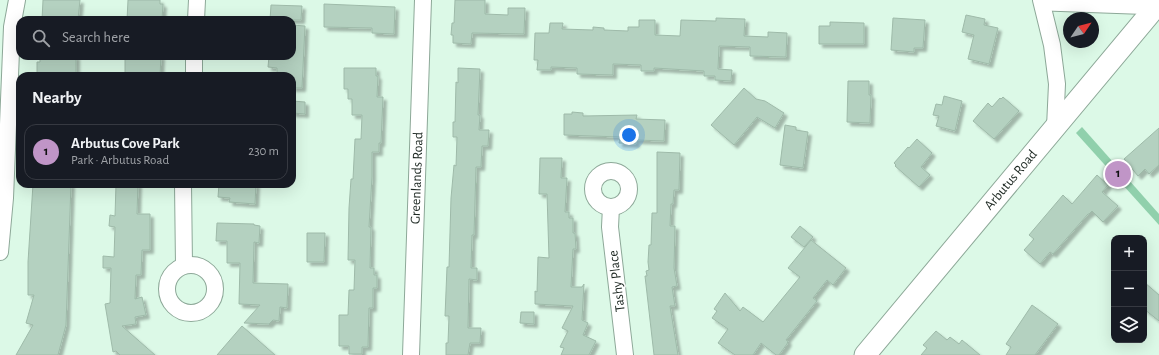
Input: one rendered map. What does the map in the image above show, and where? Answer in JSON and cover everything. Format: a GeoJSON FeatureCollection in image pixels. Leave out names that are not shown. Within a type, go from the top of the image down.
{"type":"FeatureCollection","features":[{"type":"Feature","properties":{"kind":"main road"},"geometry":{"type":"LineString","coordinates":[[1047,0],[1158,4]]}},
{"type":"Feature","properties":{"kind":"main road","name":"Arbutus Road"},"geometry":{"type":"LineString","coordinates":[[865,355],[1158,4]]}},
{"type":"Feature","properties":{"kind":"street"},"geometry":{"type":"LineString","coordinates":[[0,252],[12,27],[17,0]]}},
{"type":"Feature","properties":{"kind":"street"},"geometry":{"type":"LineString","coordinates":[[196,0],[196,16]]}},
{"type":"Feature","properties":{"kind":"street","name":"Greenlands Road"},"geometry":{"type":"LineString","coordinates":[[411,355],[423,0]]}},
{"type":"Feature","properties":{"kind":"street"},"geometry":{"type":"LineString","coordinates":[[1041,0],[1052,45],[1057,84],[1055,127]]}},
{"type":"Feature","properties":{"kind":"street"},"geometry":{"type":"LineString","coordinates":[[194,60],[194,72]]}},
{"type":"Feature","properties":{"kind":"street"},"geometry":{"type":"LineString","coordinates":[[183,188],[184,266]]}},
{"type":"Feature","properties":{"kind":"street","name":"Tashy Place"},"geometry":{"type":"LineString","coordinates":[[611,207],[610,227],[625,355]]}},
{"type":"Feature","properties":{"kind":"green space"},"geometry":{"type":"Polygon","coordinates":[[[1082,127],[1159,214],[1159,225],[1076,133],[1082,127]]]}},
{"type":"Feature","properties":{"kind":"building"},"geometry":{"type":"Polygon","coordinates":[[[43,0],[80,0],[78,16],[42,16],[43,0]]]}},
{"type":"Feature","properties":{"kind":"building"},"geometry":{"type":"Polygon","coordinates":[[[128,0],[160,0],[160,4],[163,4],[162,16],[127,16],[128,0]]]}},
{"type":"Feature","properties":{"kind":"building"},"geometry":{"type":"Polygon","coordinates":[[[455,0],[485,0],[485,14],[508,15],[508,8],[525,8],[524,34],[472,33],[471,44],[453,43],[453,35],[451,35],[452,23],[454,23],[455,0]]]}},
{"type":"Feature","properties":{"kind":"building"},"geometry":{"type":"Polygon","coordinates":[[[324,4],[395,7],[394,34],[372,33],[372,28],[324,27],[324,4]]]}},
{"type":"Feature","properties":{"kind":"building"},"geometry":{"type":"Polygon","coordinates":[[[271,5],[302,6],[301,20],[296,20],[296,16],[270,16],[271,5]]]}},
{"type":"Feature","properties":{"kind":"building"},"geometry":{"type":"Polygon","coordinates":[[[966,15],[985,19],[984,25],[998,28],[989,64],[968,59],[974,35],[962,32],[966,15]]]}},
{"type":"Feature","properties":{"kind":"building"},"geometry":{"type":"Polygon","coordinates":[[[716,18],[745,19],[744,36],[768,37],[768,32],[787,33],[786,57],[750,56],[750,47],[719,46],[718,69],[732,70],[731,81],[715,80],[715,76],[704,76],[704,71],[654,68],[654,71],[641,71],[641,65],[613,64],[613,75],[577,74],[577,68],[551,67],[551,70],[537,70],[538,60],[534,60],[535,33],[549,33],[550,23],[563,23],[562,29],[593,30],[593,27],[604,28],[604,30],[628,31],[628,27],[639,27],[639,20],[655,20],[655,35],[680,36],[681,20],[716,21],[716,18]]]}},
{"type":"Feature","properties":{"kind":"building"},"geometry":{"type":"Polygon","coordinates":[[[893,18],[925,20],[923,48],[914,48],[914,52],[891,50],[893,18]]]}},
{"type":"Feature","properties":{"kind":"building"},"geometry":{"type":"Polygon","coordinates":[[[830,22],[864,23],[864,44],[819,44],[819,26],[830,26],[830,22]]]}},
{"type":"Feature","properties":{"kind":"building"},"geometry":{"type":"Polygon","coordinates":[[[296,25],[305,26],[302,88],[296,88],[296,72],[277,72],[277,68],[268,67],[269,60],[296,60],[296,25]]]}},
{"type":"Feature","properties":{"kind":"building"},"geometry":{"type":"Polygon","coordinates":[[[40,60],[76,60],[76,72],[37,72],[37,62],[40,62],[40,60]]]}},
{"type":"Feature","properties":{"kind":"building"},"geometry":{"type":"Polygon","coordinates":[[[125,60],[161,60],[160,72],[125,72],[125,60]]]}},
{"type":"Feature","properties":{"kind":"building"},"geometry":{"type":"Polygon","coordinates":[[[344,68],[376,68],[376,76],[378,76],[377,97],[383,97],[381,143],[379,143],[379,152],[372,152],[369,227],[371,227],[370,268],[374,268],[374,275],[377,275],[377,288],[373,288],[373,308],[369,308],[368,347],[362,347],[362,354],[349,354],[349,346],[339,346],[339,315],[348,315],[349,290],[354,290],[355,260],[348,260],[349,208],[351,179],[353,179],[355,139],[361,139],[362,115],[352,115],[352,99],[348,99],[348,89],[344,89],[344,68]]]}},
{"type":"Feature","properties":{"kind":"building"},"geometry":{"type":"Polygon","coordinates":[[[458,68],[480,69],[478,115],[480,115],[479,130],[489,130],[488,146],[482,146],[481,167],[476,167],[474,235],[472,235],[471,268],[477,268],[477,280],[469,279],[468,328],[481,328],[480,343],[470,343],[468,355],[446,355],[449,316],[445,316],[447,267],[449,267],[451,198],[454,165],[456,166],[457,137],[453,137],[453,122],[455,122],[456,82],[458,83],[458,68]]]}},
{"type":"Feature","properties":{"kind":"building"},"geometry":{"type":"Polygon","coordinates":[[[848,81],[869,81],[869,95],[871,95],[870,123],[847,122],[848,81]]]}},
{"type":"Feature","properties":{"kind":"building"},"geometry":{"type":"Polygon","coordinates":[[[744,88],[756,99],[765,101],[784,113],[775,128],[757,117],[734,145],[711,125],[744,88]]]}},
{"type":"Feature","properties":{"kind":"building"},"geometry":{"type":"Polygon","coordinates":[[[944,96],[962,101],[955,131],[936,126],[939,116],[933,115],[936,104],[942,105],[944,96]]]}},
{"type":"Feature","properties":{"kind":"building"},"geometry":{"type":"Polygon","coordinates":[[[1003,97],[1019,111],[994,139],[973,121],[988,103],[992,107],[1000,98],[1001,99],[1003,97]]]}},
{"type":"Feature","properties":{"kind":"building"},"geometry":{"type":"Polygon","coordinates":[[[296,101],[305,102],[305,114],[296,113],[296,101]]]}},
{"type":"Feature","properties":{"kind":"building"},"geometry":{"type":"Polygon","coordinates":[[[572,112],[583,113],[583,116],[637,115],[636,119],[665,120],[664,141],[636,140],[636,144],[619,143],[620,137],[564,135],[564,114],[572,114],[572,112]]]}},
{"type":"Feature","properties":{"kind":"building"},"geometry":{"type":"Polygon","coordinates":[[[785,125],[796,127],[796,130],[808,132],[803,168],[780,165],[785,125]]]}},
{"type":"Feature","properties":{"kind":"building"},"geometry":{"type":"Polygon","coordinates":[[[1159,128],[1159,165],[1149,174],[1145,169],[1138,176],[1124,159],[1159,128]]]}},
{"type":"Feature","properties":{"kind":"building"},"geometry":{"type":"Polygon","coordinates":[[[917,139],[932,153],[921,167],[930,175],[919,187],[895,166],[896,165],[894,163],[917,139]]]}},
{"type":"Feature","properties":{"kind":"building"},"geometry":{"type":"Polygon","coordinates":[[[657,152],[680,153],[679,190],[674,190],[673,204],[671,204],[670,226],[675,226],[674,268],[677,286],[672,287],[675,306],[670,306],[678,355],[654,355],[645,276],[647,276],[646,271],[649,270],[648,262],[649,245],[651,245],[652,213],[657,213],[657,152]]]}},
{"type":"Feature","properties":{"kind":"building"},"geometry":{"type":"Polygon","coordinates":[[[540,158],[562,158],[561,178],[567,178],[565,212],[569,212],[569,218],[573,218],[573,233],[575,233],[576,249],[573,249],[571,287],[582,287],[584,284],[582,320],[588,323],[583,335],[596,341],[589,355],[561,355],[564,348],[560,347],[568,331],[562,328],[573,306],[535,304],[535,291],[537,292],[538,257],[549,258],[547,194],[539,194],[540,158]]]}},
{"type":"Feature","properties":{"kind":"building"},"geometry":{"type":"Polygon","coordinates":[[[1097,175],[1108,185],[1102,192],[1118,206],[1103,222],[1092,211],[1053,254],[1050,252],[1040,264],[1024,250],[1034,239],[1029,235],[1063,195],[1072,204],[1097,175]]]}},
{"type":"Feature","properties":{"kind":"building"},"geometry":{"type":"Polygon","coordinates":[[[33,188],[71,188],[66,325],[58,355],[16,355],[33,325],[26,323],[34,295],[28,295],[28,262],[33,188]]]}},
{"type":"Feature","properties":{"kind":"building"},"geometry":{"type":"Polygon","coordinates":[[[116,188],[138,188],[137,214],[150,214],[150,250],[142,250],[141,275],[136,275],[135,299],[142,297],[146,315],[135,317],[136,324],[122,326],[155,355],[120,355],[116,351],[113,352],[105,304],[110,303],[111,268],[103,268],[103,256],[114,257],[115,227],[109,226],[110,215],[115,216],[116,188]]]}},
{"type":"Feature","properties":{"kind":"building"},"geometry":{"type":"Polygon","coordinates":[[[219,188],[256,188],[255,204],[229,202],[230,198],[218,197],[219,188]]]}},
{"type":"Feature","properties":{"kind":"building"},"geometry":{"type":"Polygon","coordinates":[[[217,223],[254,224],[260,226],[259,243],[254,242],[253,283],[288,284],[287,308],[280,307],[279,321],[273,320],[269,324],[244,323],[260,305],[239,304],[240,263],[227,263],[227,241],[216,241],[217,223]]]}},
{"type":"Feature","properties":{"kind":"building"},"geometry":{"type":"Polygon","coordinates":[[[800,226],[813,237],[804,247],[791,237],[800,226]]]}},
{"type":"Feature","properties":{"kind":"building"},"geometry":{"type":"Polygon","coordinates":[[[307,233],[325,233],[324,262],[307,262],[307,233]]]}},
{"type":"Feature","properties":{"kind":"building"},"geometry":{"type":"Polygon","coordinates":[[[811,240],[846,268],[833,285],[827,280],[813,298],[817,301],[786,340],[788,341],[787,344],[779,355],[776,355],[761,343],[753,355],[735,355],[718,343],[728,329],[712,318],[717,311],[714,309],[725,293],[740,311],[743,307],[763,322],[800,277],[788,268],[811,240]]]}},
{"type":"Feature","properties":{"kind":"building"},"geometry":{"type":"Polygon","coordinates":[[[1147,285],[1159,295],[1159,321],[1147,311],[1147,285]]]}},
{"type":"Feature","properties":{"kind":"building"},"geometry":{"type":"Polygon","coordinates":[[[1032,305],[1058,324],[1035,355],[1006,355],[1011,347],[1006,344],[1032,305]]]}},
{"type":"Feature","properties":{"kind":"building"},"geometry":{"type":"Polygon","coordinates":[[[521,312],[534,312],[534,324],[520,323],[521,312]]]}},
{"type":"Feature","properties":{"kind":"building"},"geometry":{"type":"Polygon","coordinates":[[[242,326],[275,355],[217,355],[242,326]]]}},
{"type":"Feature","properties":{"kind":"building"},"geometry":{"type":"Polygon","coordinates":[[[936,331],[947,340],[950,337],[959,344],[962,340],[980,355],[921,355],[927,348],[923,345],[936,331]]]}},
{"type":"Feature","properties":{"kind":"place","name":"Arbutus Cove Park"},"geometry":{"type":"Point","coordinates":[1118,174]}}]}
